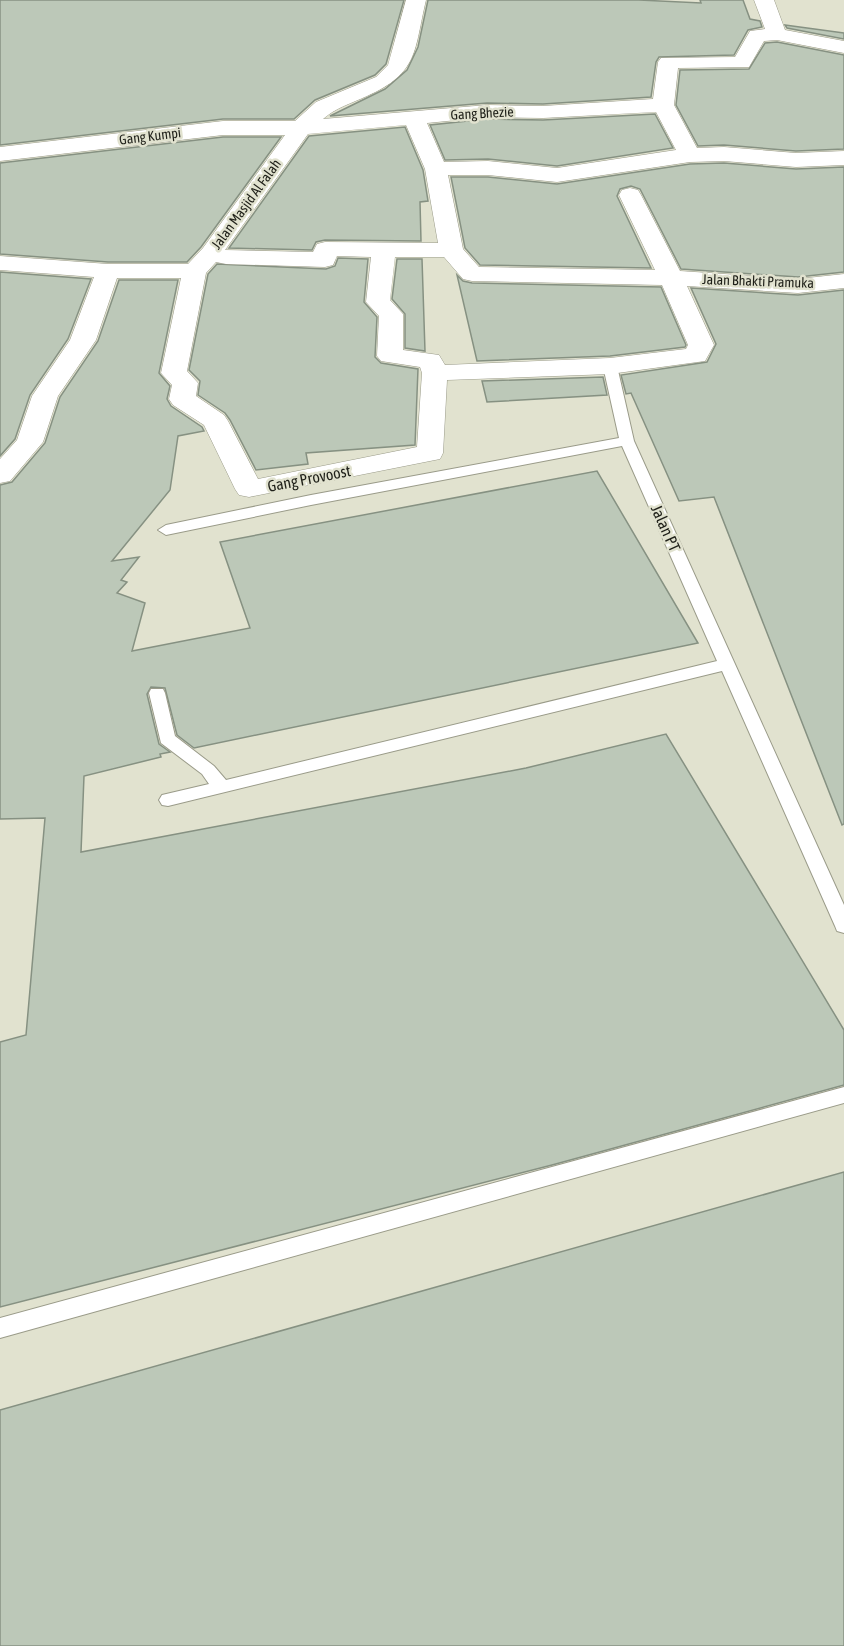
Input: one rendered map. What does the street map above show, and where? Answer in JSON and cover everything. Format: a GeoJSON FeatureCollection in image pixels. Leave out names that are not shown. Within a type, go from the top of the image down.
{"type":"FeatureCollection","features":[{"type":"Feature","properties":{"kind":"street","name":"Jalan Masjid Al Falah"},"geometry":{"type":"LineString","coordinates":[[203,262],[301,128],[324,107],[383,81],[397,68],[403,54],[416,0]]}},
{"type":"Feature","properties":{"kind":"street"},"geometry":{"type":"LineString","coordinates":[[764,0],[777,34]]}},
{"type":"Feature","properties":{"kind":"street"},"geometry":{"type":"LineString","coordinates":[[690,155],[663,105],[668,62],[742,63],[757,35],[777,34],[844,47]]}},
{"type":"Feature","properties":{"kind":"street","name":"Gang Bhezie"},"geometry":{"type":"LineString","coordinates":[[301,128],[487,111],[543,112],[663,105]]}},
{"type":"Feature","properties":{"kind":"street"},"geometry":{"type":"LineString","coordinates":[[414,119],[436,169],[452,250],[472,274],[611,275],[672,279]]}},
{"type":"Feature","properties":{"kind":"street","name":"Gang Kumpi"},"geometry":{"type":"LineString","coordinates":[[0,154],[223,128],[301,128]]}},
{"type":"Feature","properties":{"kind":"street"},"geometry":{"type":"LineString","coordinates":[[436,169],[488,168],[557,175],[690,155],[724,154],[796,160],[844,158]]}},
{"type":"Feature","properties":{"kind":"street"},"geometry":{"type":"LineString","coordinates":[[384,250],[378,302],[391,314],[390,356],[430,360],[435,373],[610,366],[696,356],[701,345],[672,279],[630,195]]}},
{"type":"Feature","properties":{"kind":"street"},"geometry":{"type":"LineString","coordinates":[[0,263],[108,271],[203,262],[226,257],[325,260],[325,249],[452,250]]}},
{"type":"Feature","properties":{"kind":"street","name":"Gang Provoost"},"geometry":{"type":"LineString","coordinates":[[203,262],[174,373],[185,383],[182,399],[215,421],[249,489],[430,453],[435,373]]}},
{"type":"Feature","properties":{"kind":"street"},"geometry":{"type":"LineString","coordinates":[[0,475],[30,442],[45,396],[83,340],[108,271]]}},
{"type":"Feature","properties":{"kind":"street","name":"Jalan Bhakti Pramuka"},"geometry":{"type":"LineString","coordinates":[[672,279],[724,280],[798,286],[844,281]]}},
{"type":"Feature","properties":{"kind":"lane","name":"Jalan PT"},"geometry":{"type":"LineString","coordinates":[[610,366],[627,441],[844,926]]}},
{"type":"Feature","properties":{"kind":"lane"},"geometry":{"type":"LineString","coordinates":[[166,530],[311,500],[627,441]]}},
{"type":"Feature","properties":{"kind":"lane"},"geometry":{"type":"LineString","coordinates":[[168,800],[727,664]]}},
{"type":"Feature","properties":{"kind":"lane"},"geometry":{"type":"LineString","coordinates":[[157,693],[166,739],[208,770],[222,787]]}},
{"type":"Feature","properties":{"kind":"lane"},"geometry":{"type":"LineString","coordinates":[[0,1328],[844,1095]]}},
{"type":"Feature","properties":{"kind":"building"},"geometry":{"type":"Polygon","coordinates":[[[0,0],[404,0],[386,64],[375,75],[315,100],[294,119],[223,119],[0,145],[0,0]]]}},
{"type":"Feature","properties":{"kind":"building"},"geometry":{"type":"Polygon","coordinates":[[[428,0],[639,0],[701,3],[700,0],[743,0],[750,19],[760,21],[762,27],[748,30],[734,55],[659,57],[656,62],[651,97],[543,104],[487,103],[330,116],[385,89],[407,70],[418,47],[428,0]]]}},
{"type":"Feature","properties":{"kind":"building"},"geometry":{"type":"Polygon","coordinates":[[[785,25],[844,33],[844,39],[787,28],[785,25]]]}},
{"type":"Feature","properties":{"kind":"building"},"geometry":{"type":"Polygon","coordinates":[[[777,42],[844,55],[844,149],[796,151],[724,145],[698,146],[676,105],[680,70],[749,69],[765,43],[777,42]]]}},
{"type":"Feature","properties":{"kind":"building"},"geometry":{"type":"Polygon","coordinates":[[[655,114],[673,148],[557,166],[488,159],[445,160],[430,125],[487,119],[543,120],[655,114]]]}},
{"type":"Feature","properties":{"kind":"building"},"geometry":{"type":"Polygon","coordinates":[[[405,127],[423,170],[428,201],[420,202],[421,241],[325,240],[316,242],[312,250],[229,248],[309,136],[405,127]]]}},
{"type":"Feature","properties":{"kind":"building"},"geometry":{"type":"Polygon","coordinates":[[[223,137],[281,137],[201,247],[187,262],[108,262],[0,254],[0,163],[223,137]]]}},
{"type":"Feature","properties":{"kind":"building"},"geometry":{"type":"Polygon","coordinates":[[[724,163],[796,169],[844,167],[844,272],[798,277],[681,269],[640,189],[631,186],[620,189],[617,196],[651,268],[480,265],[465,248],[451,177],[488,177],[557,184],[690,164],[724,163]]]}},
{"type":"Feature","properties":{"kind":"building"},"geometry":{"type":"Polygon","coordinates":[[[338,258],[368,259],[364,302],[377,317],[375,357],[381,363],[418,369],[415,445],[306,453],[308,464],[256,470],[225,413],[198,395],[200,381],[189,370],[208,274],[217,264],[326,269],[335,266],[338,258]]]}},
{"type":"Feature","properties":{"kind":"building"},"geometry":{"type":"Polygon","coordinates":[[[397,259],[422,259],[425,351],[405,348],[405,314],[392,299],[397,259]]]}},
{"type":"Feature","properties":{"kind":"building"},"geometry":{"type":"Polygon","coordinates":[[[0,272],[91,279],[68,339],[30,395],[15,439],[0,456],[0,272]]]}},
{"type":"Feature","properties":{"kind":"building"},"geometry":{"type":"Polygon","coordinates":[[[457,275],[463,281],[472,283],[661,287],[686,345],[685,347],[610,356],[477,361],[457,275]]]}},
{"type":"Feature","properties":{"kind":"building"},"geometry":{"type":"Polygon","coordinates":[[[119,280],[178,280],[159,373],[170,386],[167,399],[171,406],[202,427],[204,431],[178,436],[170,490],[112,561],[139,557],[121,580],[127,582],[117,593],[145,603],[132,651],[250,628],[220,542],[597,471],[698,643],[194,748],[177,735],[165,688],[151,687],[147,694],[159,744],[170,752],[160,754],[161,757],[84,776],[81,852],[526,768],[666,734],[844,1030],[844,1085],[552,1165],[0,1307],[0,1042],[26,1035],[45,818],[0,819],[0,485],[12,482],[45,443],[60,397],[98,341],[119,280]]]}},
{"type":"Feature","properties":{"kind":"building"},"geometry":{"type":"Polygon","coordinates":[[[691,288],[798,295],[844,290],[844,824],[842,825],[714,497],[679,501],[631,393],[626,394],[621,375],[707,362],[716,344],[691,288]]]}},
{"type":"Feature","properties":{"kind":"building"},"geometry":{"type":"Polygon","coordinates":[[[603,377],[607,395],[487,402],[482,381],[603,377]]]}},
{"type":"Feature","properties":{"kind":"building"},"geometry":{"type":"Polygon","coordinates":[[[844,1172],[844,1646],[0,1646],[0,1410],[844,1172]]]}}]}
